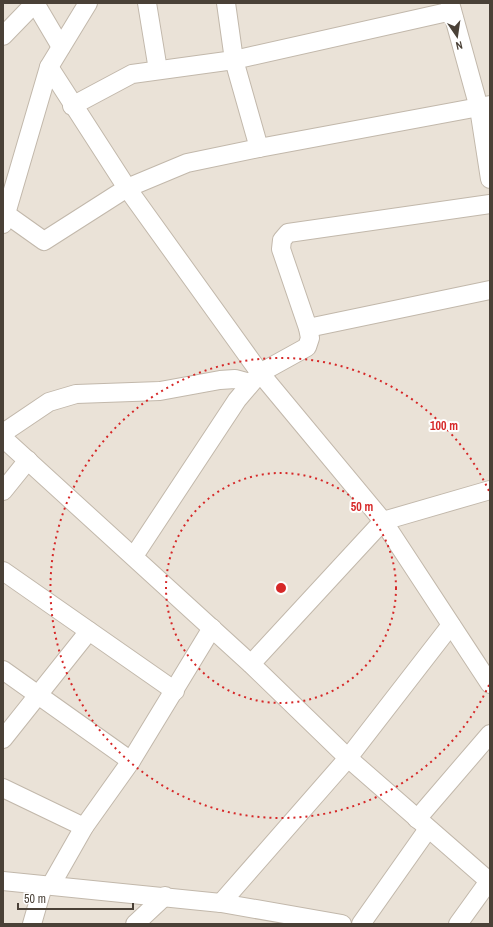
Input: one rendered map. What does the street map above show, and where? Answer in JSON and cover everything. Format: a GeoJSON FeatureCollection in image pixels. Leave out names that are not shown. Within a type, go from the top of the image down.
{"type":"FeatureCollection","features":[{"type":"Feature","properties":{"kind":"street"},"geometry":{"type":"LineString","coordinates":[[3,36],[35,3],[61,47]]}},
{"type":"Feature","properties":{"kind":"street"},"geometry":{"type":"LineString","coordinates":[[88,3],[49,67],[5,220],[44,241],[127,188],[187,163],[484,106]]}},
{"type":"Feature","properties":{"kind":"street"},"geometry":{"type":"LineString","coordinates":[[147,3],[158,70]]}},
{"type":"Feature","properties":{"kind":"street"},"geometry":{"type":"LineString","coordinates":[[226,3],[234,60],[259,148]]}},
{"type":"Feature","properties":{"kind":"street"},"geometry":{"type":"LineString","coordinates":[[72,106],[132,74],[234,60],[451,7],[484,106],[490,179]]}},
{"type":"Feature","properties":{"kind":"street"},"geometry":{"type":"LineString","coordinates":[[49,67],[72,106],[255,378],[383,521],[490,684]]}},
{"type":"Feature","properties":{"kind":"street"},"geometry":{"type":"LineString","coordinates":[[134,556],[237,400],[255,378],[307,347],[310,338],[308,328],[281,249],[282,240],[288,233],[490,204]]}},
{"type":"Feature","properties":{"kind":"street"},"geometry":{"type":"LineString","coordinates":[[308,328],[490,290]]}},
{"type":"Feature","properties":{"kind":"street"},"geometry":{"type":"LineString","coordinates":[[3,433],[49,402],[76,394],[160,391],[220,380],[255,378]]}},
{"type":"Feature","properties":{"kind":"street"},"geometry":{"type":"LineString","coordinates":[[3,438],[251,664],[348,758],[489,882],[458,924]]}},
{"type":"Feature","properties":{"kind":"street"},"geometry":{"type":"LineString","coordinates":[[3,491],[28,460]]}},
{"type":"Feature","properties":{"kind":"street"},"geometry":{"type":"LineString","coordinates":[[251,664],[383,521],[490,490]]}},
{"type":"Feature","properties":{"kind":"street"},"geometry":{"type":"LineString","coordinates":[[3,571],[175,690]]}},
{"type":"Feature","properties":{"kind":"street"},"geometry":{"type":"LineString","coordinates":[[221,903],[348,758],[451,625]]}},
{"type":"Feature","properties":{"kind":"street"},"geometry":{"type":"LineString","coordinates":[[32,924],[47,885],[84,827],[131,762],[212,628]]}},
{"type":"Feature","properties":{"kind":"street"},"geometry":{"type":"LineString","coordinates":[[3,739],[37,694],[89,631]]}},
{"type":"Feature","properties":{"kind":"street"},"geometry":{"type":"LineString","coordinates":[[3,670],[131,762]]}},
{"type":"Feature","properties":{"kind":"street"},"geometry":{"type":"LineString","coordinates":[[361,924],[423,824],[490,734]]}},
{"type":"Feature","properties":{"kind":"street"},"geometry":{"type":"LineString","coordinates":[[3,788],[84,827]]}},
{"type":"Feature","properties":{"kind":"street"},"geometry":{"type":"LineString","coordinates":[[3,881],[165,896],[221,903],[342,924]]}},
{"type":"Feature","properties":{"kind":"street"},"geometry":{"type":"LineString","coordinates":[[135,924],[165,896]]}},
{"type":"Feature","properties":{"kind":"shaded area"},"geometry":{"type":"Polygon","coordinates":[[[3,3],[490,3],[490,924],[3,924],[3,3]]]}}]}
